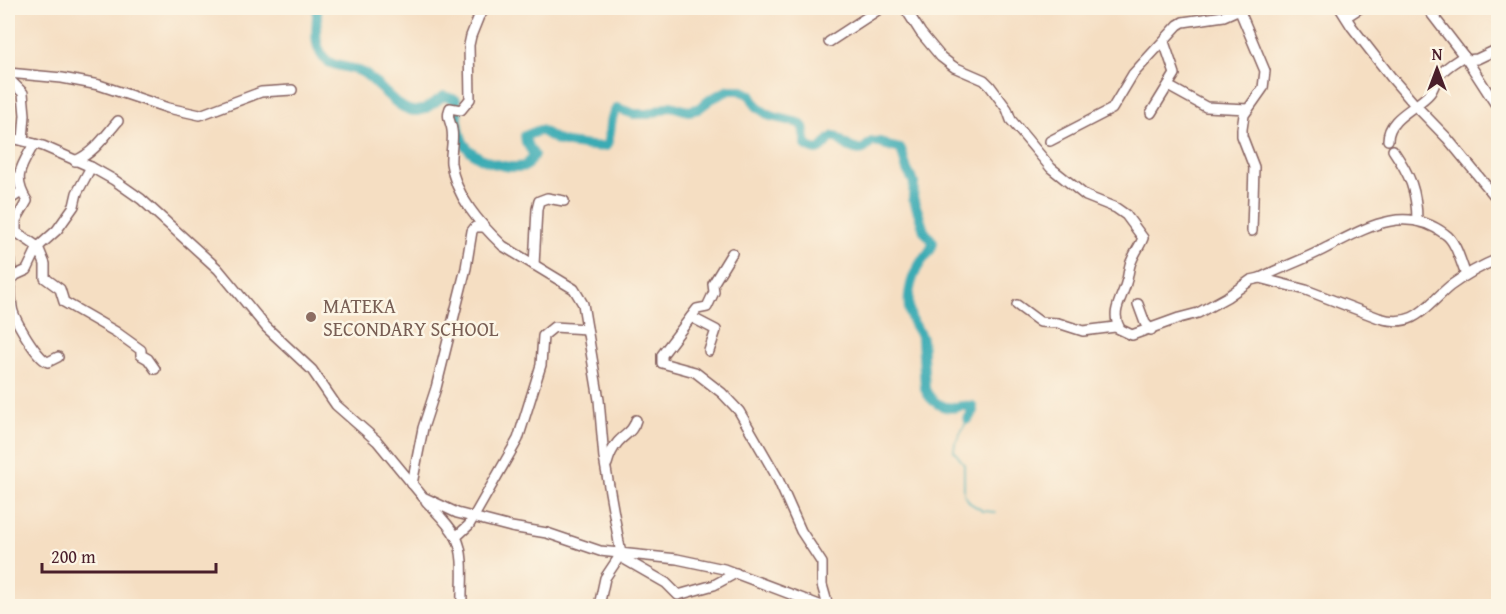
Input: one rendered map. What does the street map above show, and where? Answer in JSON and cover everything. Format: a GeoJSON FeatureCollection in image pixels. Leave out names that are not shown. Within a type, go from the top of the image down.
{"type":"FeatureCollection","features":[{"type":"Feature","properties":{"kind":"street"},"geometry":{"type":"LineString","coordinates":[[486,8],[479,16],[469,45],[470,99],[461,110],[450,108],[447,116],[452,129],[452,164],[455,180],[469,207],[502,246],[574,289],[583,304],[599,400],[606,466],[620,555],[605,578],[599,606]]}},
{"type":"Feature","properties":{"kind":"street"},"geometry":{"type":"LineString","coordinates":[[829,42],[881,8]]}},
{"type":"Feature","properties":{"kind":"street"},"geometry":{"type":"LineString","coordinates":[[905,8],[921,33],[941,57],[954,67],[984,80],[990,86],[1007,109],[1011,120],[1050,168],[1086,196],[1121,211],[1143,238],[1128,268],[1127,281],[1117,306],[1116,318],[1120,329]]}},
{"type":"Feature","properties":{"kind":"street"},"geometry":{"type":"LineString","coordinates":[[1050,141],[1112,109],[1133,74],[1178,25],[1224,16],[1240,8],[1265,71],[1263,88],[1248,109],[1242,129],[1242,136],[1254,167],[1252,231]]}},
{"type":"Feature","properties":{"kind":"street"},"geometry":{"type":"LineString","coordinates":[[1340,8],[1416,106],[1447,138],[1498,200]]}},
{"type":"Feature","properties":{"kind":"street"},"geometry":{"type":"LineString","coordinates":[[1346,17],[1360,8]]}},
{"type":"Feature","properties":{"kind":"street"},"geometry":{"type":"LineString","coordinates":[[1427,8],[1466,58],[1498,108]]}},
{"type":"Feature","properties":{"kind":"street"},"geometry":{"type":"LineString","coordinates":[[1151,113],[1175,74],[1164,42]]}},
{"type":"Feature","properties":{"kind":"street"},"geometry":{"type":"LineString","coordinates":[[1388,140],[1389,132],[1406,112],[1430,93],[1446,67],[1466,58],[1477,59],[1498,49]]}},
{"type":"Feature","properties":{"kind":"street"},"geometry":{"type":"LineString","coordinates":[[8,73],[62,78],[99,85],[168,108],[200,115],[261,92],[292,90]]}},
{"type":"Feature","properties":{"kind":"street"},"geometry":{"type":"LineString","coordinates":[[8,78],[23,93],[25,115],[23,140]]}},
{"type":"Feature","properties":{"kind":"street"},"geometry":{"type":"LineString","coordinates":[[1168,86],[1206,107],[1248,109]]}},
{"type":"Feature","properties":{"kind":"street"},"geometry":{"type":"LineString","coordinates":[[75,161],[86,157],[118,121]]}},
{"type":"Feature","properties":{"kind":"street"},"geometry":{"type":"LineString","coordinates":[[8,137],[23,140],[91,167],[132,192],[205,257],[266,327],[312,370],[336,405],[377,441],[448,525],[456,537],[461,555],[462,606]]}},
{"type":"Feature","properties":{"kind":"street"},"geometry":{"type":"LineString","coordinates":[[34,144],[20,169],[21,192],[27,203],[16,220],[15,229],[38,247],[45,264],[45,278],[60,289],[64,302],[116,332],[138,348],[141,355],[148,359],[155,369]]}},
{"type":"Feature","properties":{"kind":"street"},"geometry":{"type":"LineString","coordinates":[[1394,150],[1413,185],[1418,221]]}},
{"type":"Feature","properties":{"kind":"street"},"geometry":{"type":"LineString","coordinates":[[10,281],[27,270],[38,247],[57,230],[74,206],[79,190],[91,167]]}},
{"type":"Feature","properties":{"kind":"street"},"geometry":{"type":"LineString","coordinates":[[8,196],[12,198],[21,192]]}},
{"type":"Feature","properties":{"kind":"street"},"geometry":{"type":"LineString","coordinates":[[534,265],[539,201],[547,198],[564,201]]}},
{"type":"Feature","properties":{"kind":"street"},"geometry":{"type":"LineString","coordinates":[[1017,305],[1040,322],[1058,323],[1083,331],[1111,327],[1132,335],[1198,313],[1251,280],[1328,248],[1362,229],[1390,221],[1418,221],[1447,235],[1466,275]]}},
{"type":"Feature","properties":{"kind":"street"},"geometry":{"type":"LineString","coordinates":[[412,484],[423,428],[436,388],[466,268],[472,231],[475,227],[484,227]]}},
{"type":"Feature","properties":{"kind":"street"},"geometry":{"type":"LineString","coordinates":[[732,253],[713,284],[714,292],[707,307],[698,308],[662,355],[662,363],[695,372],[722,393],[739,411],[777,477],[801,531],[822,563],[822,585],[828,606]]}},
{"type":"Feature","properties":{"kind":"street"},"geometry":{"type":"LineString","coordinates":[[8,255],[12,312],[42,361],[48,362],[58,357]]}},
{"type":"Feature","properties":{"kind":"street"},"geometry":{"type":"LineString","coordinates":[[1260,278],[1306,290],[1379,318],[1399,321],[1420,314],[1449,287],[1466,275],[1498,259]]}},
{"type":"Feature","properties":{"kind":"street"},"geometry":{"type":"LineString","coordinates":[[1138,304],[1145,323],[1151,330]]}},
{"type":"Feature","properties":{"kind":"street"},"geometry":{"type":"LineString","coordinates":[[692,317],[716,330],[709,351]]}},
{"type":"Feature","properties":{"kind":"street"},"geometry":{"type":"LineString","coordinates":[[456,537],[468,526],[520,433],[541,365],[543,336],[551,328],[556,327],[587,329]]}},
{"type":"Feature","properties":{"kind":"street"},"geometry":{"type":"LineString","coordinates":[[606,466],[613,448],[632,431],[636,420]]}},
{"type":"Feature","properties":{"kind":"street"},"geometry":{"type":"LineString","coordinates":[[423,497],[457,513],[511,527],[547,533],[600,551],[620,555],[678,559],[736,573],[822,606]]}},
{"type":"Feature","properties":{"kind":"street"},"geometry":{"type":"LineString","coordinates":[[620,555],[666,584],[678,595],[714,585],[736,573]]}},
{"type":"Feature","properties":{"kind":"waterway"},"geometry":{"type":"LineString","coordinates":[[317,8],[318,45],[327,61],[360,71],[396,102],[410,110],[423,109],[444,96],[456,100],[463,142],[468,149],[491,163],[509,167],[526,166],[534,155],[525,136],[540,130],[560,141],[589,146],[606,146],[612,116],[617,108],[634,114],[649,114],[671,106],[688,111],[698,109],[729,90],[740,90],[750,95],[757,107],[770,116],[799,123],[803,127],[806,145],[816,150],[822,148],[834,136],[848,146],[859,150],[872,142],[880,142],[901,149],[907,170],[914,183],[913,198],[924,231],[933,242],[914,276],[909,299],[910,315],[922,339],[925,389],[934,401],[942,406],[952,408],[972,406],[973,411],[968,419]]}},
{"type":"Feature","properties":{"kind":"waterway"},"geometry":{"type":"LineString","coordinates":[[968,419],[955,443],[954,451],[964,464],[964,494],[970,503],[983,511],[996,512]]}},
{"type":"Feature","properties":{"kind":"place","name":"MATEKA SECONDARY SCHOOL"},"geometry":{"type":"Point","coordinates":[311,317]}}]}
